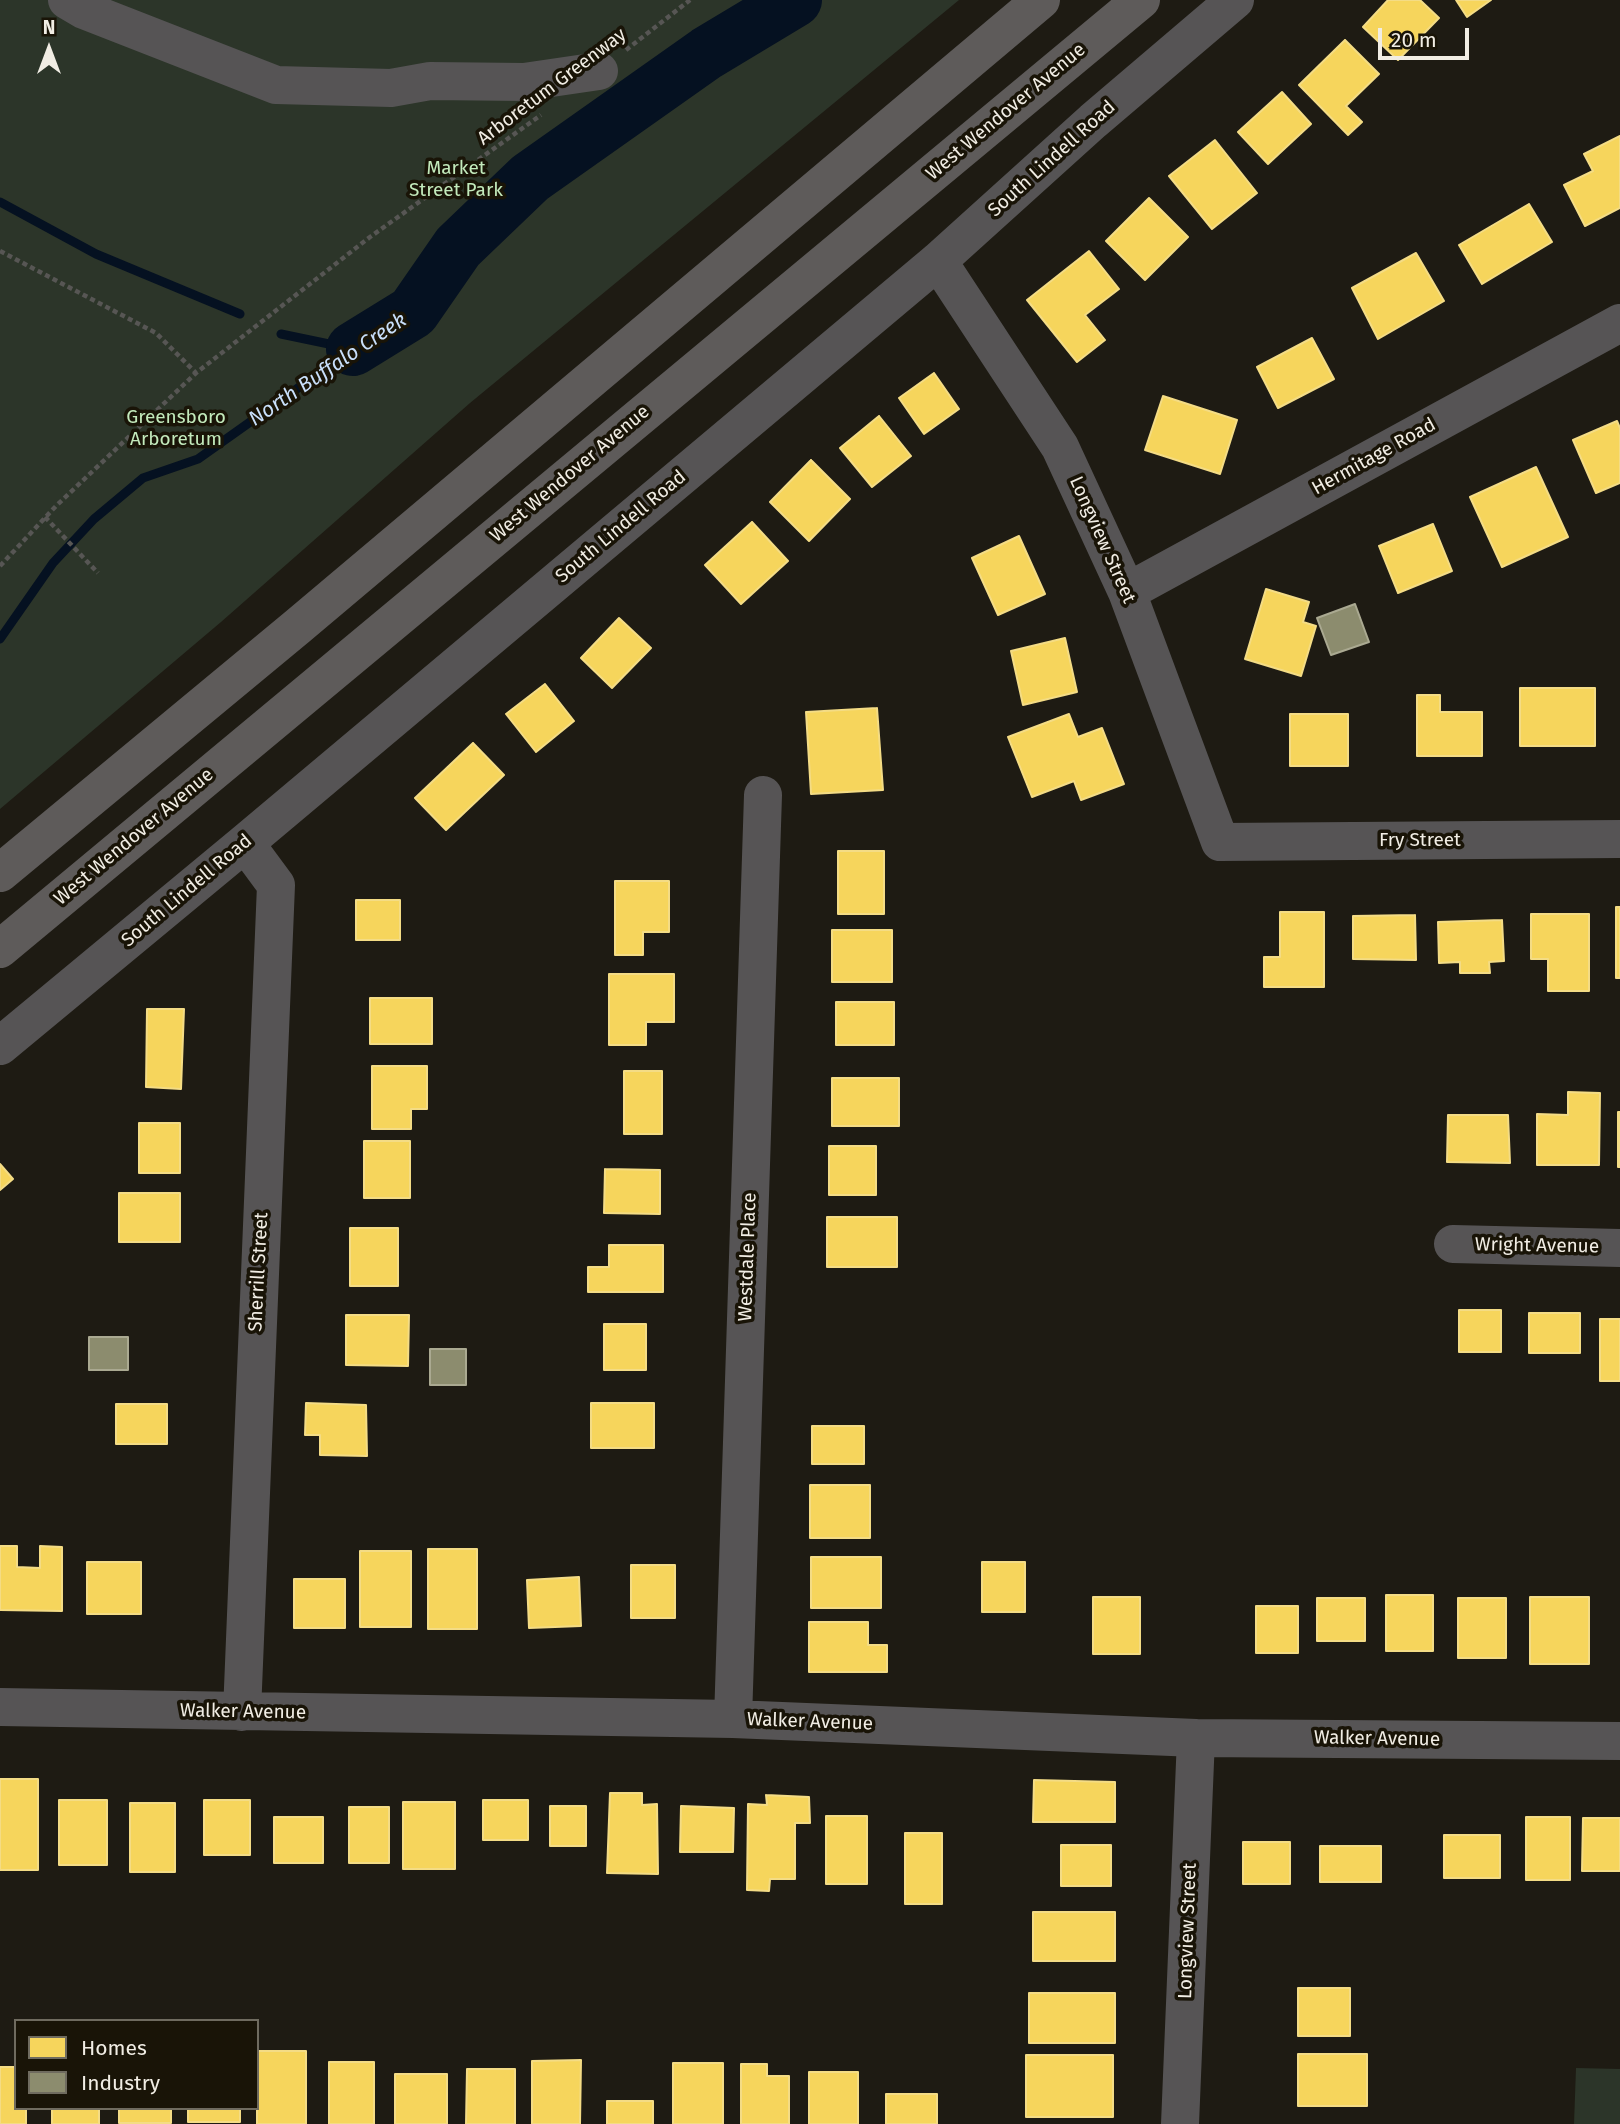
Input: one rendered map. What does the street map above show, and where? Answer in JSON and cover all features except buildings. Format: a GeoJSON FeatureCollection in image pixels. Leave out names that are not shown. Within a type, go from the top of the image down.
{"type":"FeatureCollection","features":[{"type":"Feature","properties":{"kind":"highway"},"geometry":{"type":"LineString","coordinates":[[0,873],[1041,0]]}},
{"type":"Feature","properties":{"kind":"highway","name":"West Wendover Avenue"},"geometry":{"type":"LineString","coordinates":[[0,949],[1141,0]]}},
{"type":"Feature","properties":{"kind":"street"},"geometry":{"type":"LineString","coordinates":[[67,0],[276,85],[391,88],[430,80],[524,82],[599,71]]}},
{"type":"Feature","properties":{"kind":"street","name":"South Lindell Road"},"geometry":{"type":"LineString","coordinates":[[0,1046],[938,261],[1093,121],[1235,0]]}},
{"type":"Feature","properties":{"kind":"street","name":"Longview Street"},"geometry":{"type":"LineString","coordinates":[[938,261],[1060,447],[1127,592],[1220,842]]}},
{"type":"Feature","properties":{"kind":"street","name":"Hermitage Road"},"geometry":{"type":"LineString","coordinates":[[1127,592],[1620,323]]}},
{"type":"Feature","properties":{"kind":"street","name":"Westdale Place"},"geometry":{"type":"LineString","coordinates":[[733,1719],[763,795]]}},
{"type":"Feature","properties":{"kind":"street","name":"Fry Street"},"geometry":{"type":"LineString","coordinates":[[1220,842],[1620,839]]}},
{"type":"Feature","properties":{"kind":"street","name":"Sherrill Street"},"geometry":{"type":"LineString","coordinates":[[242,1712],[276,885],[245,843]]}},
{"type":"Feature","properties":{"kind":"street","name":"Wright Avenue"},"geometry":{"type":"LineString","coordinates":[[1453,1244],[1620,1248]]}},
{"type":"Feature","properties":{"kind":"street","name":"Walker Avenue"},"geometry":{"type":"LineString","coordinates":[[0,1707],[733,1719],[1196,1738],[1620,1741]]}},
{"type":"Feature","properties":{"kind":"street","name":"Longview Street"},"geometry":{"type":"LineString","coordinates":[[1180,2124],[1196,1738]]}},
{"type":"Feature","properties":{"kind":"path","name":"Arboretum Greenway"},"geometry":{"type":"LineString","coordinates":[[599,71],[690,0]]}},
{"type":"Feature","properties":{"kind":"path","name":"Arboretum Greenway"},"geometry":{"type":"LineString","coordinates":[[0,566],[45,517],[196,373],[370,237],[546,111]]}},
{"type":"Feature","properties":{"kind":"path"},"geometry":{"type":"LineString","coordinates":[[0,251],[156,333],[196,373]]}},
{"type":"Feature","properties":{"kind":"path"},"geometry":{"type":"LineString","coordinates":[[45,517],[98,573]]}},
{"type":"Feature","properties":{"kind":"green space"},"geometry":{"type":"Polygon","coordinates":[[[0,0],[959,0],[470,403],[221,622],[0,809],[0,0]]]}},
{"type":"Feature","properties":{"kind":"green space"},"geometry":{"type":"Polygon","coordinates":[[[1576,2068],[1620,2069],[1620,2124],[1574,2124],[1576,2068]]]}},
{"type":"Feature","properties":{"kind":"waterway","name":"North Buffalo Creek"},"geometry":{"type":"LineString","coordinates":[[353,349],[413,312],[458,247],[530,178],[707,53],[795,0]]}},
{"type":"Feature","properties":{"kind":"waterway"},"geometry":{"type":"LineString","coordinates":[[0,202],[96,254],[240,314]]}},
{"type":"Feature","properties":{"kind":"waterway"},"geometry":{"type":"LineString","coordinates":[[281,334],[353,349]]}},
{"type":"Feature","properties":{"kind":"waterway","name":"North Buffalo Creek"},"geometry":{"type":"LineString","coordinates":[[0,639],[53,563],[94,519],[143,478],[198,459],[353,349]]}},
{"type":"Feature","properties":{"kind":"park label","name":"Market Street Park"},"geometry":{"type":"Point","coordinates":[456,180]}},
{"type":"Feature","properties":{"kind":"park label","name":"Greensboro Arboretum"},"geometry":{"type":"Point","coordinates":[176,429]}}]}
